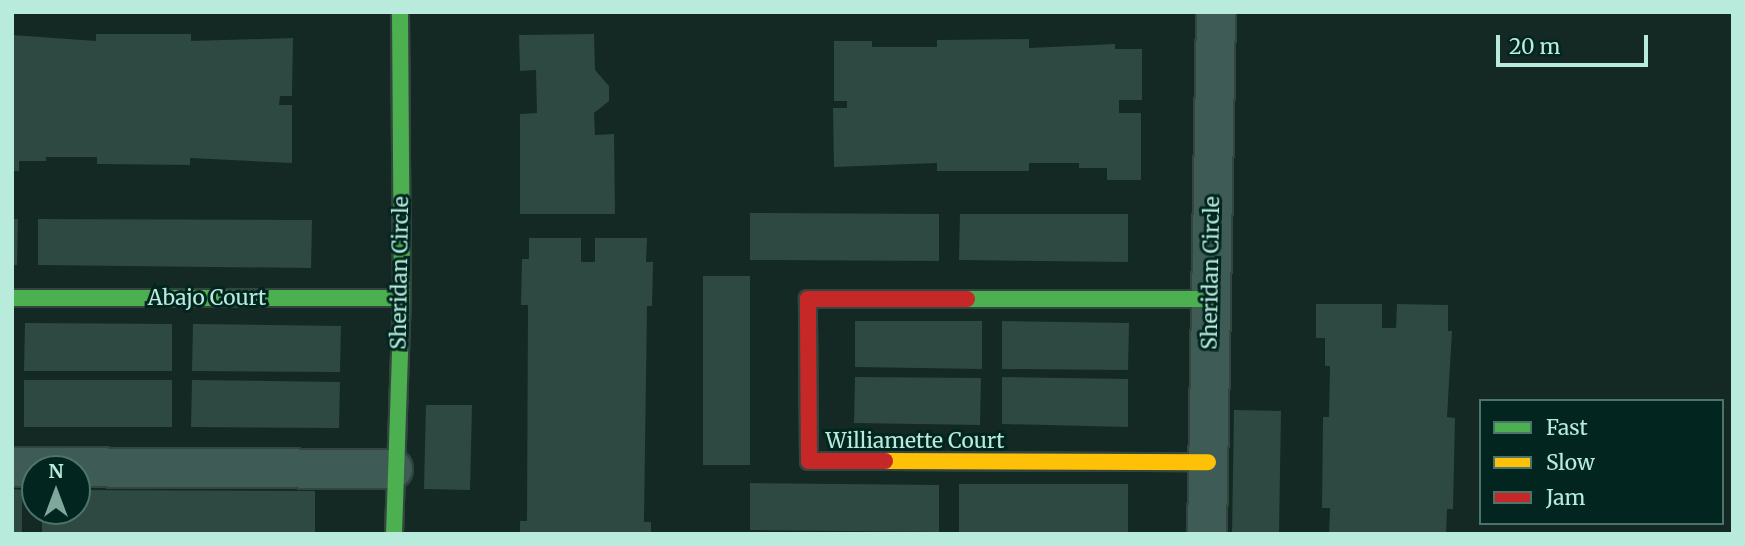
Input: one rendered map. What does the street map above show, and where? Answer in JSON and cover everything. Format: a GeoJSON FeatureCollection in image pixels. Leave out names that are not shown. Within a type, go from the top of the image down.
{"type":"FeatureCollection","features":[{"type":"Feature","properties":{"kind":"street","name":"Sheridan Circle"},"geometry":{"type":"LineString","coordinates":[[394,534],[393,469],[402,298],[400,12]]}},
{"type":"Feature","properties":{"kind":"street","name":"Sheridan Circle"},"geometry":{"type":"LineString","coordinates":[[1207,534],[1216,12]]}},
{"type":"Feature","properties":{"kind":"street","name":"Abajo Court"},"geometry":{"type":"LineString","coordinates":[[12,298],[402,298]]}},
{"type":"Feature","properties":{"kind":"street","name":"Williamette Court"},"geometry":{"type":"LineString","coordinates":[[1208,462],[808,461],[808,299],[1210,299]]}},
{"type":"Feature","properties":{"kind":"street"},"geometry":{"type":"LineString","coordinates":[[12,467],[393,469]]}},
{"type":"Feature","properties":{"kind":"building"},"geometry":{"type":"Polygon","coordinates":[[[96,34],[191,34],[191,41],[293,38],[292,96],[280,96],[279,105],[292,105],[292,163],[190,158],[190,165],[97,164],[97,157],[46,157],[46,161],[19,161],[19,171],[12,171],[12,35],[96,41],[96,34]]]}},
{"type":"Feature","properties":{"kind":"building"},"geometry":{"type":"Polygon","coordinates":[[[594,34],[595,70],[609,86],[609,101],[594,113],[595,135],[614,134],[615,214],[520,214],[520,114],[537,113],[536,70],[520,71],[519,35],[594,34]]]}},
{"type":"Feature","properties":{"kind":"building"},"geometry":{"type":"Polygon","coordinates":[[[1029,39],[1029,48],[1115,44],[1115,49],[1142,49],[1142,100],[1119,100],[1119,113],[1141,113],[1141,180],[1107,180],[1107,168],[1079,168],[1079,163],[1029,163],[1029,171],[937,171],[937,163],[834,167],[833,108],[847,108],[847,101],[834,101],[834,41],[872,41],[872,47],[937,47],[937,40],[1029,39]]]}},
{"type":"Feature","properties":{"kind":"building"},"geometry":{"type":"Polygon","coordinates":[[[750,213],[939,214],[939,261],[750,260],[750,213]]]}},
{"type":"Feature","properties":{"kind":"building"},"geometry":{"type":"Polygon","coordinates":[[[960,214],[1128,214],[1128,262],[959,260],[960,214]]]}},
{"type":"Feature","properties":{"kind":"building"},"geometry":{"type":"Polygon","coordinates":[[[12,219],[18,219],[17,265],[12,265],[12,219]]]}},
{"type":"Feature","properties":{"kind":"building"},"geometry":{"type":"Polygon","coordinates":[[[38,219],[312,220],[311,268],[38,265],[38,219]]]}},
{"type":"Feature","properties":{"kind":"building"},"geometry":{"type":"Polygon","coordinates":[[[529,238],[581,238],[581,262],[595,262],[595,238],[647,238],[646,262],[653,262],[652,306],[647,306],[644,522],[651,522],[651,534],[520,534],[520,521],[527,521],[528,305],[521,305],[522,259],[529,259],[529,238]]]}},
{"type":"Feature","properties":{"kind":"building"},"geometry":{"type":"Polygon","coordinates":[[[703,276],[750,276],[750,465],[703,465],[703,276]]]}},
{"type":"Feature","properties":{"kind":"building"},"geometry":{"type":"Polygon","coordinates":[[[1316,304],[1382,304],[1382,328],[1396,328],[1397,304],[1448,305],[1448,331],[1452,331],[1447,417],[1455,418],[1453,509],[1447,509],[1446,534],[1329,534],[1330,508],[1322,508],[1323,417],[1329,417],[1330,366],[1325,366],[1325,338],[1316,338],[1316,304]]]}},
{"type":"Feature","properties":{"kind":"building"},"geometry":{"type":"Polygon","coordinates":[[[855,321],[982,321],[982,369],[855,367],[855,321]]]}},
{"type":"Feature","properties":{"kind":"building"},"geometry":{"type":"Polygon","coordinates":[[[1002,321],[1129,323],[1128,370],[1002,369],[1002,321]]]}},
{"type":"Feature","properties":{"kind":"building"},"geometry":{"type":"Polygon","coordinates":[[[25,323],[172,324],[172,371],[24,371],[25,323]]]}},
{"type":"Feature","properties":{"kind":"building"},"geometry":{"type":"Polygon","coordinates":[[[193,324],[341,326],[340,372],[192,371],[193,324]]]}},
{"type":"Feature","properties":{"kind":"building"},"geometry":{"type":"Polygon","coordinates":[[[855,377],[981,378],[980,425],[854,423],[855,377]]]}},
{"type":"Feature","properties":{"kind":"building"},"geometry":{"type":"Polygon","coordinates":[[[1002,377],[1128,379],[1128,427],[1002,424],[1002,377]]]}},
{"type":"Feature","properties":{"kind":"building"},"geometry":{"type":"Polygon","coordinates":[[[24,380],[172,380],[172,427],[24,427],[24,380]]]}},
{"type":"Feature","properties":{"kind":"building"},"geometry":{"type":"Polygon","coordinates":[[[192,380],[340,382],[339,428],[191,427],[192,380]]]}},
{"type":"Feature","properties":{"kind":"building"},"geometry":{"type":"Polygon","coordinates":[[[426,405],[472,405],[470,490],[424,489],[426,405]]]}},
{"type":"Feature","properties":{"kind":"building"},"geometry":{"type":"Polygon","coordinates":[[[1234,410],[1281,411],[1279,534],[1232,534],[1234,410]]]}},
{"type":"Feature","properties":{"kind":"building"},"geometry":{"type":"Polygon","coordinates":[[[750,483],[939,485],[939,532],[750,530],[750,483]]]}},
{"type":"Feature","properties":{"kind":"building"},"geometry":{"type":"Polygon","coordinates":[[[959,484],[1128,484],[1128,532],[959,532],[959,484]]]}},
{"type":"Feature","properties":{"kind":"building"},"geometry":{"type":"Polygon","coordinates":[[[12,489],[21,490],[22,534],[12,534],[12,489]]]}},
{"type":"Feature","properties":{"kind":"building"},"geometry":{"type":"Polygon","coordinates":[[[91,490],[315,491],[315,534],[42,534],[42,525],[91,525],[91,490]]]}},
{"type":"Feature","properties":{"kind":"traffic: fast"},"geometry":{"type":"LineString","coordinates":[[394,534],[402,298],[400,12]]}},
{"type":"Feature","properties":{"kind":"traffic: fast"},"geometry":{"type":"LineString","coordinates":[[12,298],[402,298]]}},
{"type":"Feature","properties":{"kind":"traffic: fast"},"geometry":{"type":"LineString","coordinates":[[967,299],[1210,299]]}},
{"type":"Feature","properties":{"kind":"traffic: slow"},"geometry":{"type":"LineString","coordinates":[[885,461],[1208,462]]}},
{"type":"Feature","properties":{"kind":"traffic: jam"},"geometry":{"type":"LineString","coordinates":[[885,461],[809,461],[808,299],[967,299]]}}]}
